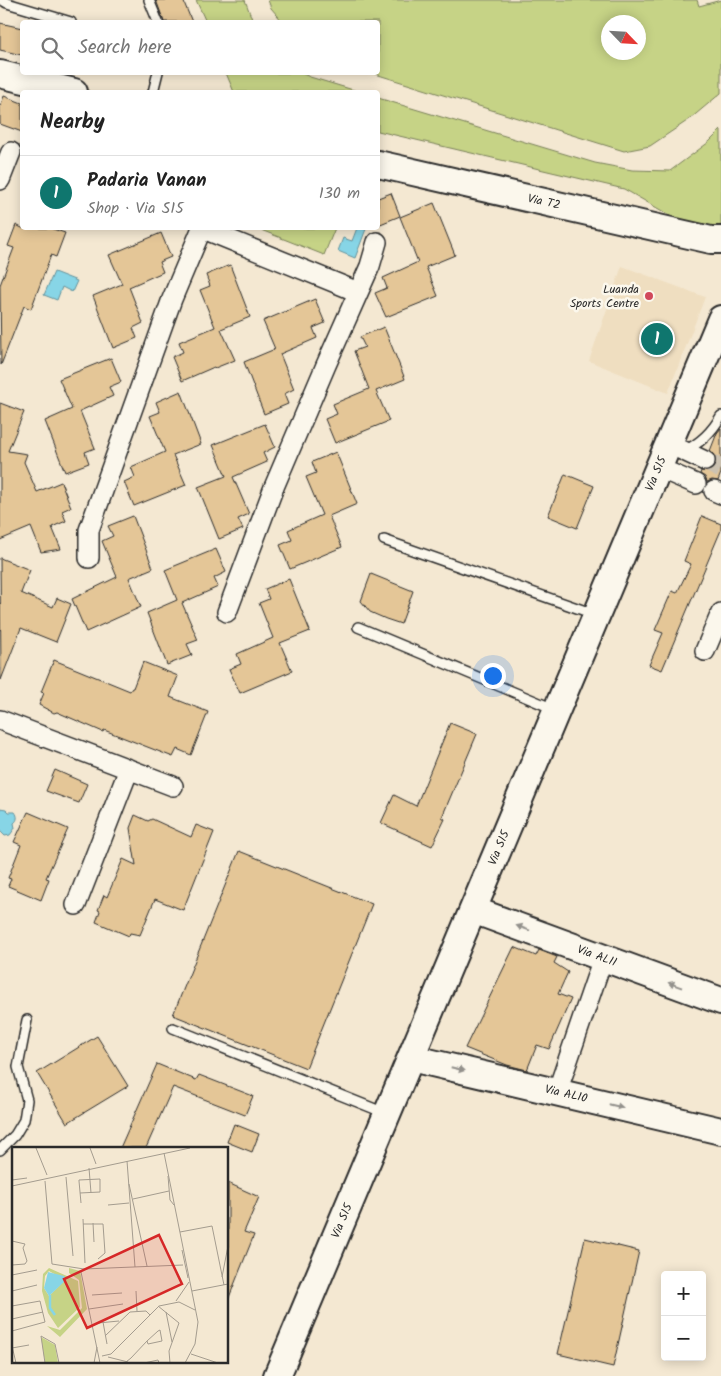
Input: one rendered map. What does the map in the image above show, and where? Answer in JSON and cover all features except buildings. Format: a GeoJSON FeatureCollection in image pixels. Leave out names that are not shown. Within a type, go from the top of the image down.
{"type":"FeatureCollection","features":[{"type":"Feature","properties":{"kind":"street"},"geometry":{"type":"LineString","coordinates":[[0,74],[66,90]]}},
{"type":"Feature","properties":{"kind":"street"},"geometry":{"type":"LineString","coordinates":[[0,180],[11,152]]}},
{"type":"Feature","properties":{"kind":"street","name":"Via T2"},"geometry":{"type":"LineString","coordinates":[[380,164],[718,242]]}},
{"type":"Feature","properties":{"kind":"street"},"geometry":{"type":"LineString","coordinates":[[89,558],[89,530],[172,299],[201,230]]}},
{"type":"Feature","properties":{"kind":"street"},"geometry":{"type":"LineString","coordinates":[[207,230],[358,292]]}},
{"type":"Feature","properties":{"kind":"street"},"geometry":{"type":"LineString","coordinates":[[227,612],[274,487],[370,266],[377,242]]}},
{"type":"Feature","properties":{"kind":"street","name":"Via S15"},"geometry":{"type":"LineString","coordinates":[[277,1376],[659,468],[676,448],[721,319]]}},
{"type":"Feature","properties":{"kind":"street"},"geometry":{"type":"LineString","coordinates":[[676,448],[705,461]]}},
{"type":"Feature","properties":{"kind":"street"},"geometry":{"type":"LineString","coordinates":[[659,468],[696,484]]}},
{"type":"Feature","properties":{"kind":"street"},"geometry":{"type":"LineString","coordinates":[[706,651],[721,613]]}},
{"type":"Feature","properties":{"kind":"street"},"geometry":{"type":"LineString","coordinates":[[0,720],[173,786]]}},
{"type":"Feature","properties":{"kind":"street"},"geometry":{"type":"LineString","coordinates":[[76,905],[129,769]]}},
{"type":"Feature","properties":{"kind":"street","name":"Via AL11"},"geometry":{"type":"LineString","coordinates":[[473,910],[721,1001]]}},
{"type":"Feature","properties":{"kind":"street"},"geometry":{"type":"LineString","coordinates":[[557,1092],[603,958]]}},
{"type":"Feature","properties":{"kind":"street","name":"Via AL10"},"geometry":{"type":"LineString","coordinates":[[411,1058],[721,1131]]}},
{"type":"Feature","properties":{"kind":"lane"},"geometry":{"type":"LineString","coordinates":[[2,0],[64,20]]}},
{"type":"Feature","properties":{"kind":"lane"},"geometry":{"type":"LineString","coordinates":[[150,0],[157,20]]}},
{"type":"Feature","properties":{"kind":"lane"},"geometry":{"type":"LineString","coordinates":[[154,90],[157,75]]}},
{"type":"Feature","properties":{"kind":"lane"},"geometry":{"type":"LineString","coordinates":[[676,448],[697,445],[713,429],[721,416]]}},
{"type":"Feature","properties":{"kind":"lane"},"geometry":{"type":"LineString","coordinates":[[384,540],[597,615]]}},
{"type":"Feature","properties":{"kind":"lane"},"geometry":{"type":"LineString","coordinates":[[358,627],[557,710]]}},
{"type":"Feature","properties":{"kind":"lane"},"geometry":{"type":"LineString","coordinates":[[0,1150],[16,1135],[24,1120],[27,1100],[18,1067],[27,1020]]}},
{"type":"Feature","properties":{"kind":"lane"},"geometry":{"type":"LineString","coordinates":[[174,1028],[387,1114]]}},
{"type":"Feature","properties":{"kind":"shaded area","name":"Luanda Sports Centre"},"geometry":{"type":"Polygon","coordinates":[[[622,266],[705,297],[668,393],[589,361],[622,266]]]}},
{"type":"Feature","properties":{"kind":"green space"},"geometry":{"type":"Polygon","coordinates":[[[196,0],[245,0],[252,20],[205,20],[196,0]]]}},
{"type":"Feature","properties":{"kind":"green space"},"geometry":{"type":"Polygon","coordinates":[[[268,0],[697,0],[699,6],[721,0],[721,93],[690,119],[650,146],[624,151],[378,75],[380,75],[380,20],[281,20],[271,8],[268,0]]]}},
{"type":"Feature","properties":{"kind":"green space"},"geometry":{"type":"Polygon","coordinates":[[[227,75],[306,75],[353,90],[233,90],[227,75]]]}},
{"type":"Feature","properties":{"kind":"green space"},"geometry":{"type":"Polygon","coordinates":[[[380,99],[595,163],[632,170],[670,171],[709,142],[721,130],[721,229],[678,220],[624,189],[380,131],[380,99]]]}},
{"type":"Feature","properties":{"kind":"green space"},"geometry":{"type":"Polygon","coordinates":[[[261,230],[334,230],[324,255],[261,230]]]}},
{"type":"Feature","properties":{"kind":"water"},"geometry":{"type":"Polygon","coordinates":[[[356,230],[366,230],[355,258],[338,251],[343,238],[352,241],[356,230]]]}},
{"type":"Feature","properties":{"kind":"water"},"geometry":{"type":"Polygon","coordinates":[[[54,272],[77,281],[72,292],[62,287],[57,300],[44,295],[54,272]]]}},
{"type":"Feature","properties":{"kind":"water"},"geometry":{"type":"Polygon","coordinates":[[[0,808],[6,809],[9,812],[15,812],[17,815],[14,823],[15,828],[10,835],[5,836],[0,831],[0,808]]]}},
{"type":"Feature","properties":{"kind":"tunnel"},"geometry":{"type":"LineString","coordinates":[[705,461],[721,469]]}},
{"type":"Feature","properties":{"kind":"place","name":"Luanda Sports Centre"},"geometry":{"type":"Point","coordinates":[649,296]}},
{"type":"Feature","properties":{"kind":"place","name":"Padaria Vanan"},"geometry":{"type":"Point","coordinates":[657,339]}}]}
